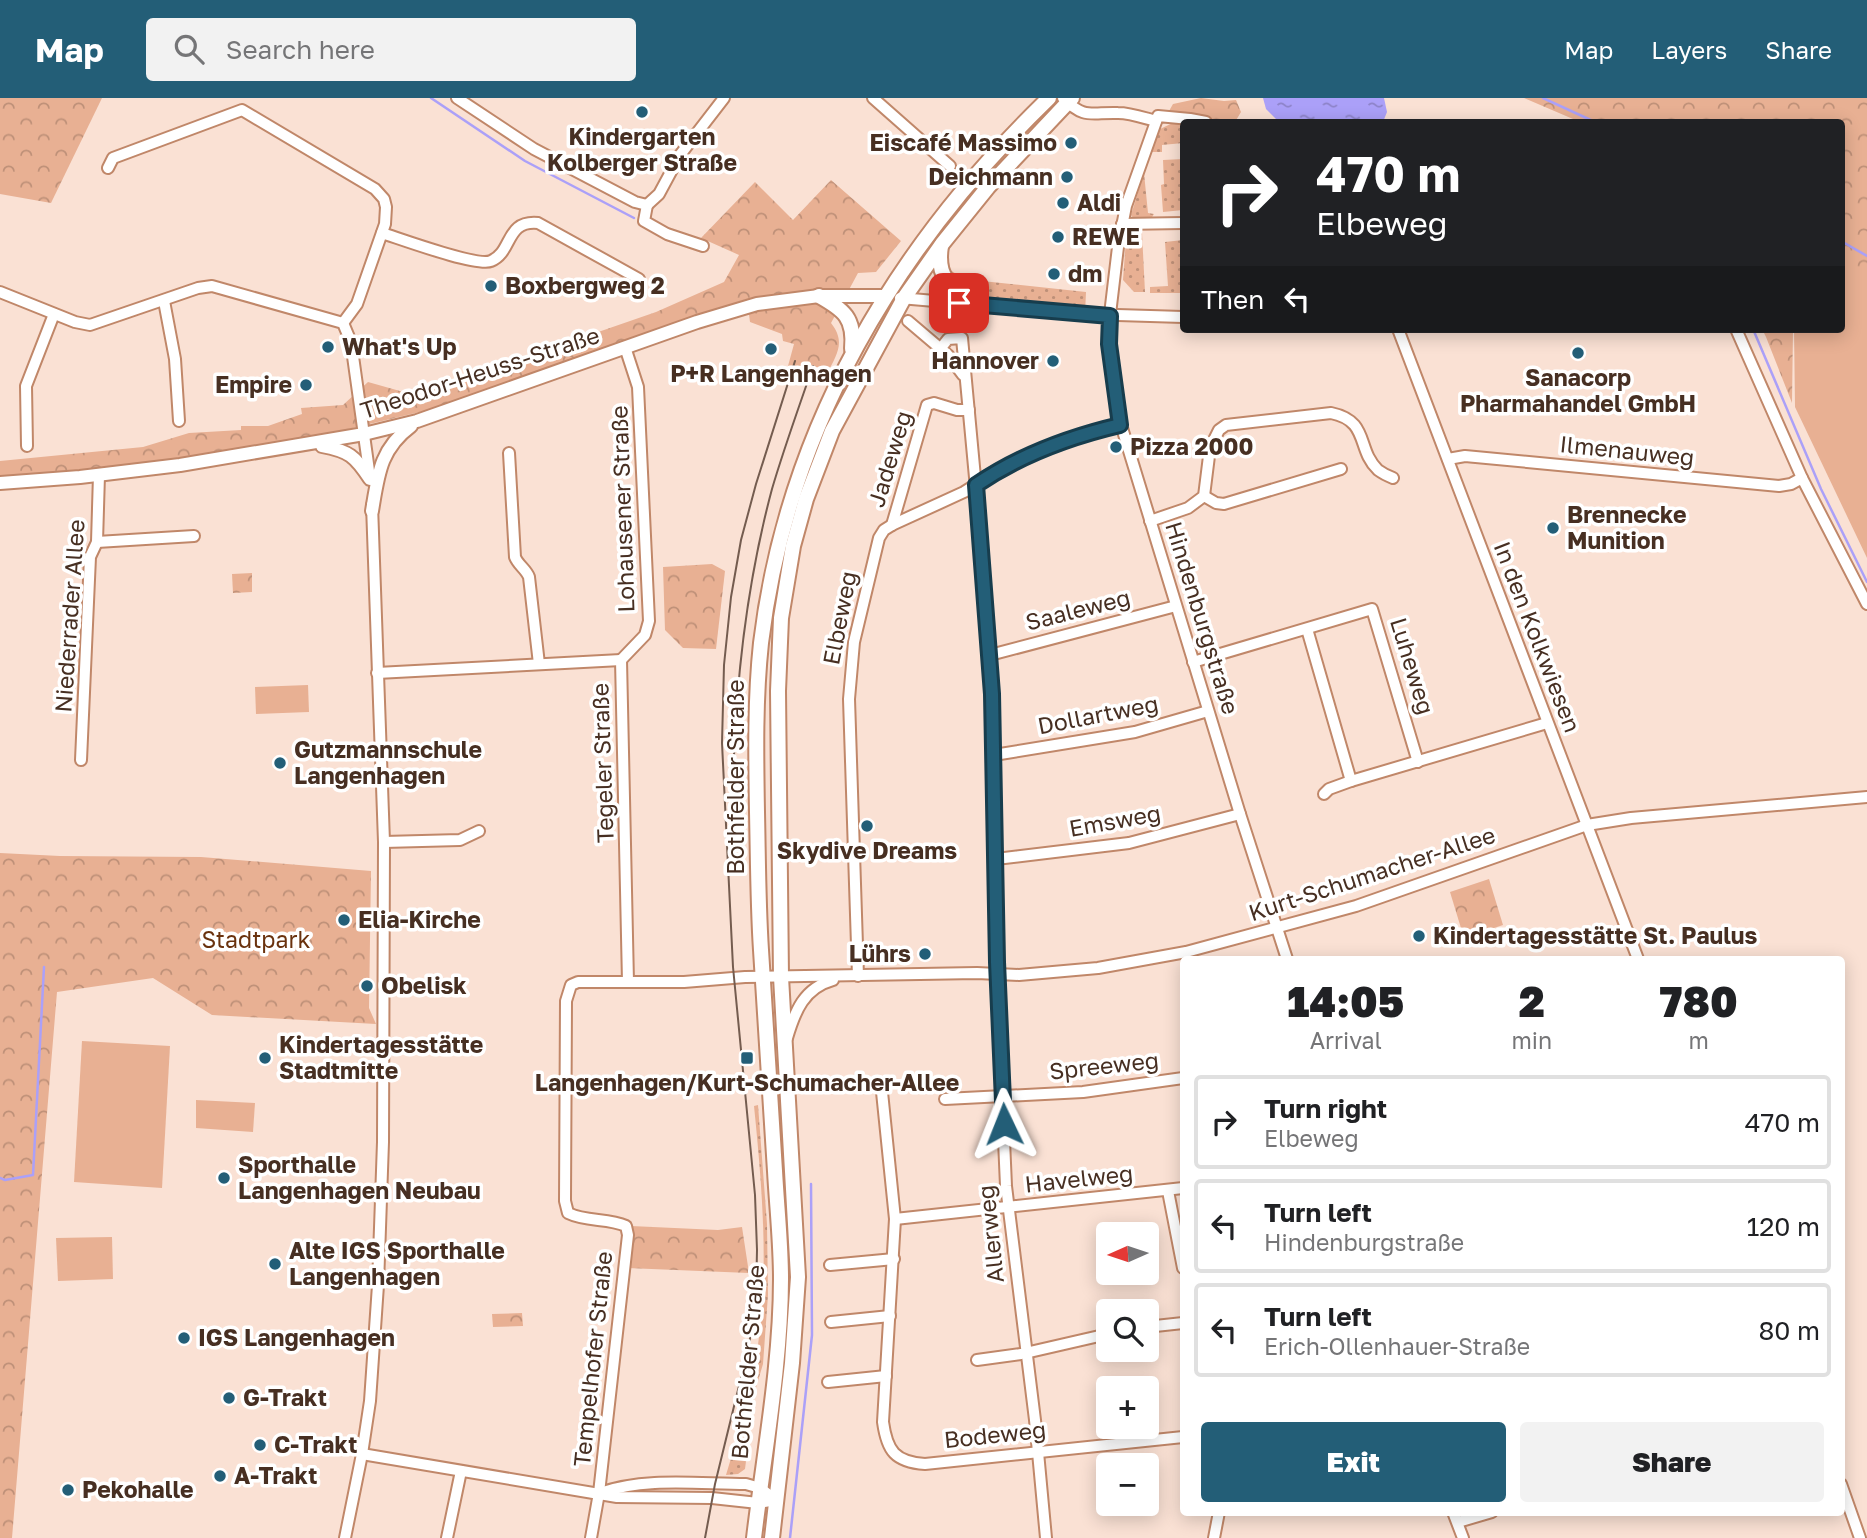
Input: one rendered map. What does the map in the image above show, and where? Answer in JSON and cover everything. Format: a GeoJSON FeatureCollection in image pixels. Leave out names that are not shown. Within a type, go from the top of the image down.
{"type":"FeatureCollection","features":[{"type":"Feature","properties":{"kind":"main road","name":"Bothfelder Straße"},"geometry":{"type":"LineString","coordinates":[[754,1538],[776,1349],[781,1277],[763,977],[755,745],[758,677],[766,610],[779,543],[798,478],[822,415],[852,353],[885,296],[928,235],[974,178],[1049,98]]}},
{"type":"Feature","properties":{"kind":"main road","name":"Bothfelder Straße"},"geometry":{"type":"LineString","coordinates":[[772,1538],[792,1363],[798,1277],[780,977],[778,666],[788,570],[799,522],[823,453],[843,409],[904,298],[942,244],[988,187],[1068,99]]}},
{"type":"Feature","properties":{"kind":"main road"},"geometry":{"type":"LineString","coordinates":[[942,244],[939,262],[945,279],[984,305]]}},
{"type":"Feature","properties":{"kind":"main road"},"geometry":{"type":"LineString","coordinates":[[819,296],[837,307],[848,318],[853,332],[852,353]]}},
{"type":"Feature","properties":{"kind":"street"},"geometry":{"type":"LineString","coordinates":[[457,98],[534,149],[635,202],[647,205]]}},
{"type":"Feature","properties":{"kind":"street"},"geometry":{"type":"LineString","coordinates":[[703,246],[667,234],[644,221],[647,205],[659,194],[680,155],[723,98]]}},
{"type":"Feature","properties":{"kind":"street"},"geometry":{"type":"LineString","coordinates":[[873,98],[950,166]]}},
{"type":"Feature","properties":{"kind":"street"},"geometry":{"type":"LineString","coordinates":[[1068,99],[1083,114],[1096,116],[1118,113],[1157,119],[1193,119]]}},
{"type":"Feature","properties":{"kind":"street"},"geometry":{"type":"LineString","coordinates":[[108,168],[113,159],[241,104],[375,188],[386,207],[382,233],[357,304],[342,323]]}},
{"type":"Feature","properties":{"kind":"street","name":"Hindenburgstraße"},"geometry":{"type":"LineString","coordinates":[[1157,119],[1126,206],[1110,316],[1109,344],[1120,425],[1286,956]]}},
{"type":"Feature","properties":{"kind":"street"},"geometry":{"type":"LineString","coordinates":[[382,233],[469,261],[487,262],[497,257],[518,227],[527,223],[538,223],[639,279]]}},
{"type":"Feature","properties":{"kind":"street"},"geometry":{"type":"LineString","coordinates":[[1122,225],[1180,223]]}},
{"type":"Feature","properties":{"kind":"street"},"geometry":{"type":"LineString","coordinates":[[0,292],[75,322],[96,324],[198,288],[212,286],[342,323],[351,342],[372,511],[384,842],[385,1014],[382,1190],[371,1391],[362,1454],[345,1538]]}},
{"type":"Feature","properties":{"kind":"street","name":"Theodor-Heuss-Straße"},"geometry":{"type":"LineString","coordinates":[[0,483],[99,475],[364,435],[417,421],[625,347],[757,304],[819,296],[885,296]]}},
{"type":"Feature","properties":{"kind":"street"},"geometry":{"type":"LineString","coordinates":[[885,296],[1110,316],[1180,317]]}},
{"type":"Feature","properties":{"kind":"street"},"geometry":{"type":"LineString","coordinates":[[164,300],[175,359],[179,421]]}},
{"type":"Feature","properties":{"kind":"street"},"geometry":{"type":"LineString","coordinates":[[27,446],[26,386],[54,314]]}},
{"type":"Feature","properties":{"kind":"street"},"geometry":{"type":"LineString","coordinates":[[908,321],[941,348],[966,379]]}},
{"type":"Feature","properties":{"kind":"street","name":"In den Kolkwiesen"},"geometry":{"type":"LineString","coordinates":[[1400,333],[1637,956]]}},
{"type":"Feature","properties":{"kind":"street"},"geometry":{"type":"LineString","coordinates":[[1738,333],[1802,478],[1867,604]]}},
{"type":"Feature","properties":{"kind":"street","name":"Allerweg"},"geometry":{"type":"LineString","coordinates":[[941,348],[948,339],[962,338],[990,655],[998,974],[1008,1207],[1027,1353],[1046,1538]]}},
{"type":"Feature","properties":{"kind":"street","name":"Lohausener Straße"},"geometry":{"type":"LineString","coordinates":[[621,660],[645,635],[649,621],[638,387],[625,347]]}},
{"type":"Feature","properties":{"kind":"street","name":"Jadeweg"},"geometry":{"type":"LineString","coordinates":[[892,525],[928,405],[934,403],[957,410],[969,410]]}},
{"type":"Feature","properties":{"kind":"street"},"geometry":{"type":"LineString","coordinates":[[1150,521],[1188,508],[1204,496],[1210,449],[1219,430],[1226,425],[1331,413],[1351,420],[1359,430],[1377,469],[1392,478]]}},
{"type":"Feature","properties":{"kind":"street"},"geometry":{"type":"LineString","coordinates":[[372,511],[379,471],[388,449],[398,435],[417,421]]}},
{"type":"Feature","properties":{"kind":"street"},"geometry":{"type":"LineString","coordinates":[[892,525],[976,485],[1004,467],[1052,446],[1120,425]]}},
{"type":"Feature","properties":{"kind":"street"},"geometry":{"type":"LineString","coordinates":[[315,444],[349,453],[370,479]]}},
{"type":"Feature","properties":{"kind":"street"},"geometry":{"type":"LineString","coordinates":[[509,453],[515,557],[529,577],[539,664]]}},
{"type":"Feature","properties":{"kind":"street","name":"Ilmenauweg"},"geometry":{"type":"LineString","coordinates":[[1448,459],[1465,456],[1779,486],[1802,478]]}},
{"type":"Feature","properties":{"kind":"street"},"geometry":{"type":"LineString","coordinates":[[1204,496],[1224,504],[1341,469]]}},
{"type":"Feature","properties":{"kind":"street","name":"Niederrader Allee"},"geometry":{"type":"LineString","coordinates":[[81,760],[90,557],[97,542],[99,475]]}},
{"type":"Feature","properties":{"kind":"street","name":"Elbeweg"},"geometry":{"type":"LineString","coordinates":[[858,976],[850,673],[860,615],[879,538],[884,530],[892,525]]}},
{"type":"Feature","properties":{"kind":"street"},"geometry":{"type":"LineString","coordinates":[[97,542],[194,536]]}},
{"type":"Feature","properties":{"kind":"street","name":"Saaleweg"},"geometry":{"type":"LineString","coordinates":[[990,655],[1176,606]]}},
{"type":"Feature","properties":{"kind":"street","name":"Luheweg"},"geometry":{"type":"LineString","coordinates":[[1194,662],[1372,609],[1418,762]]}},
{"type":"Feature","properties":{"kind":"street"},"geometry":{"type":"LineString","coordinates":[[1307,629],[1351,782]]}},
{"type":"Feature","properties":{"kind":"street","name":"Tegeler Straße"},"geometry":{"type":"LineString","coordinates":[[377,673],[621,660],[628,982]]}},
{"type":"Feature","properties":{"kind":"street","name":"Dollartweg"},"geometry":{"type":"LineString","coordinates":[[994,755],[1125,734],[1209,711]]}},
{"type":"Feature","properties":{"kind":"street"},"geometry":{"type":"LineString","coordinates":[[1324,794],[1329,789],[1547,723]]}},
{"type":"Feature","properties":{"kind":"street","name":"Kurt-Schumacher-Allee"},"geometry":{"type":"LineString","coordinates":[[780,977],[998,974],[1098,968],[1186,952],[1356,906],[1587,825],[1657,815],[1867,797]]}},
{"type":"Feature","properties":{"kind":"street","name":"Emsweg"},"geometry":{"type":"LineString","coordinates":[[996,859],[1129,843],[1240,814]]}},
{"type":"Feature","properties":{"kind":"street"},"geometry":{"type":"LineString","coordinates":[[384,842],[460,840],[479,831]]}},
{"type":"Feature","properties":{"kind":"street","name":"Kurt-Schumacher-Allee"},"geometry":{"type":"LineString","coordinates":[[785,1047],[799,1005],[810,990],[824,982],[845,976]]}},
{"type":"Feature","properties":{"kind":"street","name":"Tempelhofer Straße"},"geometry":{"type":"LineString","coordinates":[[600,1493],[628,1235],[626,1226],[619,1223],[578,1218],[568,1213],[565,1201],[566,1001],[571,985],[578,982],[780,977]]}},
{"type":"Feature","properties":{"kind":"street","name":"Spreeweg"},"geometry":{"type":"LineString","coordinates":[[945,1099],[1083,1092],[1180,1077]]}},
{"type":"Feature","properties":{"kind":"street","name":"Bodeweg"},"geometry":{"type":"LineString","coordinates":[[882,1092],[895,1219],[883,1422],[889,1447],[897,1458],[910,1463],[925,1464],[1180,1437]]}},
{"type":"Feature","properties":{"kind":"street","name":"Havelweg"},"geometry":{"type":"LineString","coordinates":[[895,1219],[1180,1189]]}},
{"type":"Feature","properties":{"kind":"street"},"geometry":{"type":"LineString","coordinates":[[1168,1191],[1180,1253]]}},
{"type":"Feature","properties":{"kind":"street"},"geometry":{"type":"LineString","coordinates":[[830,1265],[894,1259]]}},
{"type":"Feature","properties":{"kind":"street"},"geometry":{"type":"LineString","coordinates":[[831,1322],[890,1316]]}},
{"type":"Feature","properties":{"kind":"street"},"geometry":{"type":"LineString","coordinates":[[1159,1326],[1180,1323]]}},
{"type":"Feature","properties":{"kind":"street"},"geometry":{"type":"LineString","coordinates":[[977,1360],[1027,1353],[1096,1337]]}},
{"type":"Feature","properties":{"kind":"street"},"geometry":{"type":"LineString","coordinates":[[828,1382],[886,1376]]}},
{"type":"Feature","properties":{"kind":"street"},"geometry":{"type":"LineString","coordinates":[[362,1454],[617,1497],[692,1498],[758,1503],[776,1500]]}},
{"type":"Feature","properties":{"kind":"street"},"geometry":{"type":"LineString","coordinates":[[447,1538],[461,1471]]}},
{"type":"Feature","properties":{"kind":"street"},"geometry":{"type":"LineString","coordinates":[[681,1483],[692,1498]]}},
{"type":"Feature","properties":{"kind":"street"},"geometry":{"type":"LineString","coordinates":[[600,1493],[632,1485],[746,1484],[760,1488],[776,1500]]}},
{"type":"Feature","properties":{"kind":"street"},"geometry":{"type":"LineString","coordinates":[[591,1538],[600,1493]]}},
{"type":"Feature","properties":{"kind":"street"},"geometry":{"type":"LineString","coordinates":[[1845,1495],[1860,1538]]}},
{"type":"Feature","properties":{"kind":"street"},"geometry":{"type":"LineString","coordinates":[[1213,1538],[1218,1516]]}},
{"type":"Feature","properties":{"kind":"street"},"geometry":{"type":"LineString","coordinates":[[1456,1517],[1464,1538]]}},
{"type":"Feature","properties":{"kind":"green space"},"geometry":{"type":"Polygon","coordinates":[[[0,98],[102,98],[51,203],[0,194],[0,98]]]}},
{"type":"Feature","properties":{"kind":"green space"},"geometry":{"type":"Polygon","coordinates":[[[1201,98],[1236,100],[1241,112],[1237,119],[1212,119],[1169,111],[1173,104],[1201,98]]]}},
{"type":"Feature","properties":{"kind":"green space"},"geometry":{"type":"Polygon","coordinates":[[[1524,98],[1867,98],[1867,273],[1845,273],[1845,119],[1573,119],[1524,98]]]}},
{"type":"Feature","properties":{"kind":"green space"},"geometry":{"type":"Polygon","coordinates":[[[1180,122],[1180,143],[1162,145],[1162,152],[1151,152],[1160,129],[1180,122]]]}},
{"type":"Feature","properties":{"kind":"green space"},"geometry":{"type":"Polygon","coordinates":[[[1180,159],[1180,210],[1163,212],[1163,160],[1180,159]]]}},
{"type":"Feature","properties":{"kind":"green space"},"geometry":{"type":"Polygon","coordinates":[[[1144,173],[1148,213],[1154,214],[1149,222],[1134,219],[1131,215],[1144,173]]]}},
{"type":"Feature","properties":{"kind":"green space"},"geometry":{"type":"Polygon","coordinates":[[[831,180],[901,241],[876,272],[858,273],[831,323],[839,342],[837,354],[827,374],[788,366],[794,344],[783,341],[782,334],[750,322],[747,299],[428,410],[269,448],[0,479],[0,461],[143,447],[189,433],[241,430],[241,426],[268,426],[302,414],[301,408],[343,405],[368,382],[407,393],[437,388],[656,312],[724,282],[739,255],[701,238],[755,182],[793,220],[831,180]]]}},
{"type":"Feature","properties":{"kind":"green space"},"geometry":{"type":"Polygon","coordinates":[[[1142,233],[1145,292],[1134,292],[1123,280],[1126,239],[1130,235],[1142,233]]]}},
{"type":"Feature","properties":{"kind":"green space"},"geometry":{"type":"Polygon","coordinates":[[[1180,240],[1180,293],[1150,293],[1150,287],[1168,286],[1165,242],[1180,240]]]}},
{"type":"Feature","properties":{"kind":"green space"},"geometry":{"type":"Polygon","coordinates":[[[949,269],[963,279],[1086,292],[1085,314],[993,301],[992,306],[951,285],[949,269]]]}},
{"type":"Feature","properties":{"kind":"green space"},"geometry":{"type":"Polygon","coordinates":[[[1845,273],[1867,273],[1867,558],[1795,407],[1794,333],[1845,333],[1845,273]]]}},
{"type":"Feature","properties":{"kind":"green space"},"geometry":{"type":"Polygon","coordinates":[[[1764,333],[1793,333],[1792,403],[1764,333]]]}},
{"type":"Feature","properties":{"kind":"green space"},"geometry":{"type":"Polygon","coordinates":[[[712,564],[725,571],[716,649],[683,648],[665,630],[663,567],[712,564]]]}},
{"type":"Feature","properties":{"kind":"green space"},"geometry":{"type":"Polygon","coordinates":[[[252,573],[252,592],[233,593],[232,574],[252,573]]]}},
{"type":"Feature","properties":{"kind":"green space"},"geometry":{"type":"Polygon","coordinates":[[[308,685],[309,712],[256,714],[255,687],[308,685]]]}},
{"type":"Feature","properties":{"kind":"green space","name":"Stadtpark"},"geometry":{"type":"Polygon","coordinates":[[[0,853],[201,857],[371,871],[369,1008],[376,1024],[212,1015],[153,978],[57,992],[12,1538],[0,1538],[0,853]]]}},
{"type":"Feature","properties":{"kind":"green space"},"geometry":{"type":"Polygon","coordinates":[[[1489,879],[1503,925],[1464,938],[1450,892],[1489,879]]]}},
{"type":"Feature","properties":{"kind":"green space"},"geometry":{"type":"Polygon","coordinates":[[[82,1041],[170,1046],[162,1188],[74,1182],[82,1041]]]}},
{"type":"Feature","properties":{"kind":"green space"},"geometry":{"type":"Polygon","coordinates":[[[196,1100],[255,1103],[253,1132],[196,1128],[196,1100]]]}},
{"type":"Feature","properties":{"kind":"green space"},"geometry":{"type":"Polygon","coordinates":[[[758,1105],[767,1224],[768,1295],[763,1364],[755,1391],[745,1469],[738,1474],[726,1475],[753,1378],[761,1315],[764,1255],[754,1106],[758,1105]]]}},
{"type":"Feature","properties":{"kind":"green space"},"geometry":{"type":"Polygon","coordinates":[[[631,1226],[718,1230],[742,1227],[749,1273],[627,1268],[631,1226]]]}},
{"type":"Feature","properties":{"kind":"green space"},"geometry":{"type":"Polygon","coordinates":[[[112,1237],[113,1279],[58,1281],[56,1238],[112,1237]]]}},
{"type":"Feature","properties":{"kind":"green space"},"geometry":{"type":"Polygon","coordinates":[[[522,1313],[523,1326],[493,1327],[492,1314],[522,1313]]]}},
{"type":"Feature","properties":{"kind":"water"},"geometry":{"type":"Polygon","coordinates":[[[1263,98],[1384,98],[1387,112],[1384,119],[1276,119],[1266,109],[1263,98]]]}},
{"type":"Feature","properties":{"kind":"waterway"},"geometry":{"type":"LineString","coordinates":[[431,98],[525,161],[634,218]]}},
{"type":"Feature","properties":{"kind":"waterway"},"geometry":{"type":"LineString","coordinates":[[1543,98],[1588,119]]}},
{"type":"Feature","properties":{"kind":"waterway"},"geometry":{"type":"LineString","coordinates":[[1845,243],[1867,256]]}},
{"type":"Feature","properties":{"kind":"waterway"},"geometry":{"type":"LineString","coordinates":[[1755,333],[1821,489],[1867,582]]}},
{"type":"Feature","properties":{"kind":"waterway"},"geometry":{"type":"LineString","coordinates":[[0,1178],[5,1180],[33,1175],[44,967]]}},
{"type":"Feature","properties":{"kind":"waterway"},"geometry":{"type":"LineString","coordinates":[[790,1538],[812,1335],[811,1184]]}},
{"type":"Feature","properties":{"kind":"tram line"},"geometry":{"type":"LineString","coordinates":[[705,1538],[715,1484],[749,1345],[756,1297],[755,1195],[733,967],[722,743],[724,665],[731,597],[741,540],[795,361]]}},
{"type":"Feature","properties":{"kind":"tram line"},"geometry":{"type":"LineString","coordinates":[[733,787],[739,674],[755,562],[772,489],[813,366]]}},
{"type":"Feature","properties":{"kind":"place","name":"Kindergarten Kolberger Straße"},"geometry":{"type":"Point","coordinates":[642,112]}},
{"type":"Feature","properties":{"kind":"place","name":"Eiscafé Massimo"},"geometry":{"type":"Point","coordinates":[1071,143]}},
{"type":"Feature","properties":{"kind":"place","name":"Deichmann"},"geometry":{"type":"Point","coordinates":[1067,177]}},
{"type":"Feature","properties":{"kind":"place","name":"Aldi"},"geometry":{"type":"Point","coordinates":[1063,203]}},
{"type":"Feature","properties":{"kind":"place","name":"REWE"},"geometry":{"type":"Point","coordinates":[1058,237]}},
{"type":"Feature","properties":{"kind":"place","name":"dm"},"geometry":{"type":"Point","coordinates":[1054,274]}},
{"type":"Feature","properties":{"kind":"place","name":"Boxbergweg 2"},"geometry":{"type":"Point","coordinates":[491,286]}},
{"type":"Feature","properties":{"kind":"place","name":"What's Up"},"geometry":{"type":"Point","coordinates":[328,347]}},
{"type":"Feature","properties":{"kind":"place","name":"P+R Langenhagen"},"geometry":{"type":"Point","coordinates":[771,349]}},
{"type":"Feature","properties":{"kind":"place","name":"Sanacorp Pharmahandel GmbH"},"geometry":{"type":"Point","coordinates":[1578,353]}},
{"type":"Feature","properties":{"kind":"place","name":"Hannover"},"geometry":{"type":"Point","coordinates":[1053,361]}},
{"type":"Feature","properties":{"kind":"place","name":"Empire"},"geometry":{"type":"Point","coordinates":[306,385]}},
{"type":"Feature","properties":{"kind":"place","name":"Pizza 2000"},"geometry":{"type":"Point","coordinates":[1116,447]}},
{"type":"Feature","properties":{"kind":"place","name":"Brennecke Munition"},"geometry":{"type":"Point","coordinates":[1553,528]}},
{"type":"Feature","properties":{"kind":"place","name":"Gutzmannschule Langenhagen"},"geometry":{"type":"Point","coordinates":[280,763]}},
{"type":"Feature","properties":{"kind":"place","name":"Skydive Dreams"},"geometry":{"type":"Point","coordinates":[867,826]}},
{"type":"Feature","properties":{"kind":"place","name":"Elia-Kirche"},"geometry":{"type":"Point","coordinates":[344,920]}},
{"type":"Feature","properties":{"kind":"place","name":"Kindertagesstätte St. Paulus"},"geometry":{"type":"Point","coordinates":[1419,936]}},
{"type":"Feature","properties":{"kind":"place","name":"Lührs"},"geometry":{"type":"Point","coordinates":[925,954]}},
{"type":"Feature","properties":{"kind":"place","name":"Obelisk"},"geometry":{"type":"Point","coordinates":[367,986]}},
{"type":"Feature","properties":{"kind":"place","name":"Kindertagesstätte Stadtmitte"},"geometry":{"type":"Point","coordinates":[265,1058]}},
{"type":"Feature","properties":{"kind":"place","name":"Langenhagen/Kurt-Schumacher-Allee"},"geometry":{"type":"Point","coordinates":[747,1058]}},
{"type":"Feature","properties":{"kind":"place","name":"Sporthalle Langenhagen Neubau"},"geometry":{"type":"Point","coordinates":[224,1178]}},
{"type":"Feature","properties":{"kind":"place","name":"Alte IGS Sporthalle Langenhagen"},"geometry":{"type":"Point","coordinates":[275,1264]}},
{"type":"Feature","properties":{"kind":"place","name":"IGS Langenhagen"},"geometry":{"type":"Point","coordinates":[184,1338]}},
{"type":"Feature","properties":{"kind":"place","name":"G-Trakt"},"geometry":{"type":"Point","coordinates":[229,1398]}},
{"type":"Feature","properties":{"kind":"place","name":"C-Trakt"},"geometry":{"type":"Point","coordinates":[260,1445]}},
{"type":"Feature","properties":{"kind":"place","name":"A-Trakt"},"geometry":{"type":"Point","coordinates":[220,1476]}},
{"type":"Feature","properties":{"kind":"place","name":"Pekohalle"},"geometry":{"type":"Point","coordinates":[68,1490]}},
{"type":"Feature","properties":{"kind":"route"},"geometry":{"type":"LineString","coordinates":[[959,303],[1110,316],[1109,344],[1120,425],[1052,446],[1004,467],[976,485],[992,694],[997,962],[1004,1124]]}}]}
